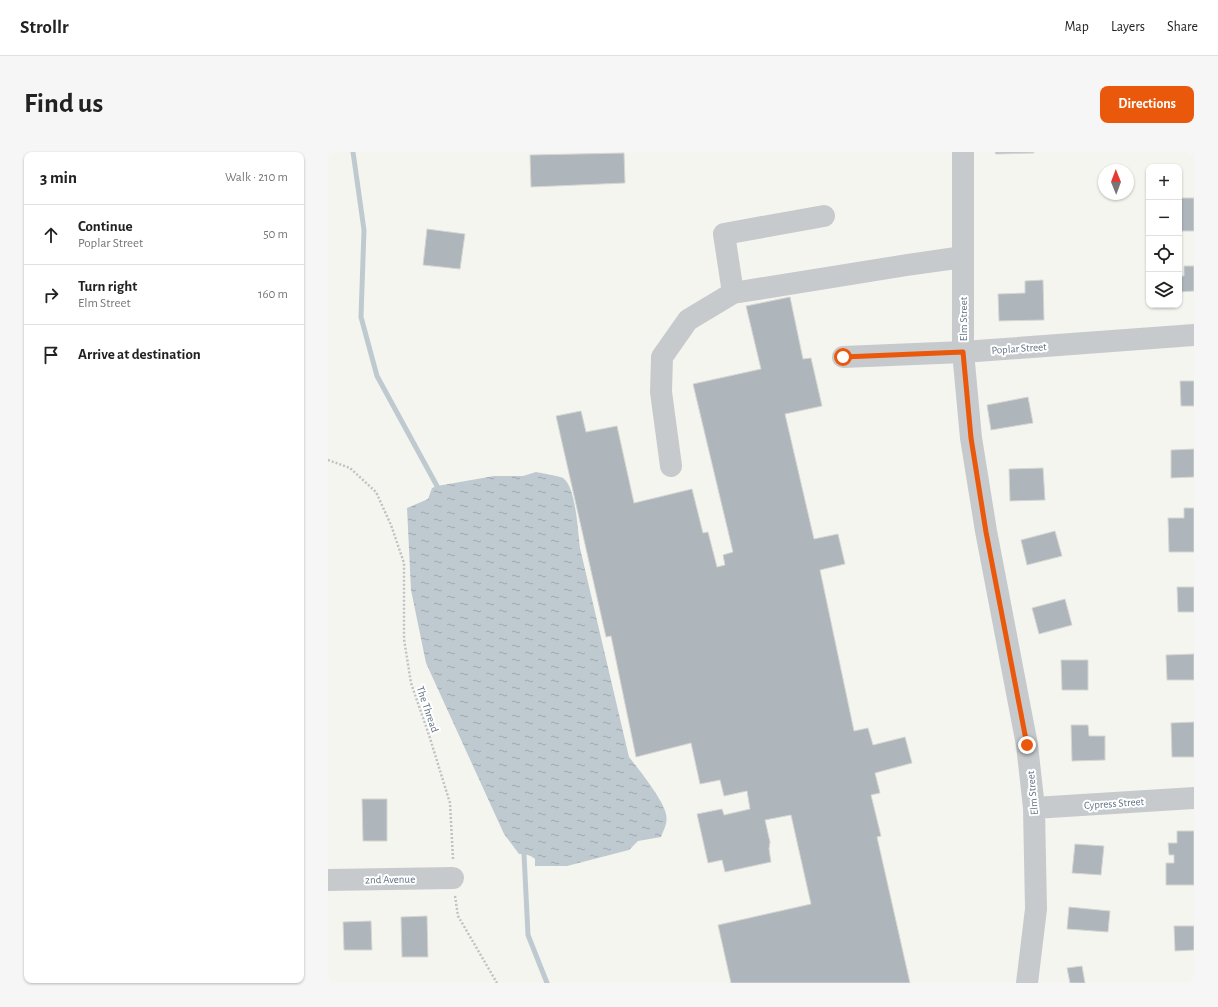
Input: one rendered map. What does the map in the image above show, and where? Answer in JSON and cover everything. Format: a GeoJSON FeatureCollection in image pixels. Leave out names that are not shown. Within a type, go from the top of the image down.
{"type":"FeatureCollection","features":[{"type":"Feature","properties":{"kind":"street","name":"Elm Street"},"geometry":{"type":"LineString","coordinates":[[963,152],[963,352],[971,438],[986,532],[1027,745],[1034,808],[1036,909],[1027,983]]}},
{"type":"Feature","properties":{"kind":"street"},"geometry":{"type":"LineString","coordinates":[[733,292],[724,234],[824,216]]}},
{"type":"Feature","properties":{"kind":"street"},"geometry":{"type":"LineString","coordinates":[[671,466],[661,392],[662,357],[688,320],[733,292],[963,257]]}},
{"type":"Feature","properties":{"kind":"street","name":"Poplar Street"},"geometry":{"type":"LineString","coordinates":[[843,357],[963,352],[1194,335]]}},
{"type":"Feature","properties":{"kind":"street","name":"Cypress Street"},"geometry":{"type":"LineString","coordinates":[[1034,808],[1194,798]]}},
{"type":"Feature","properties":{"kind":"street","name":"2nd Avenue"},"geometry":{"type":"LineString","coordinates":[[328,880],[453,878]]}},
{"type":"Feature","properties":{"kind":"path","name":"The Thread"},"geometry":{"type":"LineString","coordinates":[[328,460],[350,468],[376,492],[391,525],[404,563],[404,639],[411,683],[450,803],[453,878],[458,916],[497,983]]}},
{"type":"Feature","properties":{"kind":"water"},"geometry":{"type":"Polygon","coordinates":[[[536,472],[563,478],[571,490],[576,510],[580,548],[629,757],[656,793],[666,814],[665,826],[661,837],[638,841],[629,850],[567,866],[535,866],[535,859],[528,855],[519,854],[504,834],[426,663],[411,590],[407,508],[428,499],[432,488],[437,486],[494,476],[523,476],[536,472]]]}},
{"type":"Feature","properties":{"kind":"building"},"geometry":{"type":"Polygon","coordinates":[[[995,152],[1034,152],[1034,153],[996,154],[995,152]]]}},
{"type":"Feature","properties":{"kind":"building"},"geometry":{"type":"Polygon","coordinates":[[[624,153],[625,183],[531,187],[530,155],[624,153]]]}},
{"type":"Feature","properties":{"kind":"building"},"geometry":{"type":"Polygon","coordinates":[[[1182,198],[1194,198],[1194,231],[1182,231],[1182,198]]]}},
{"type":"Feature","properties":{"kind":"building"},"geometry":{"type":"Polygon","coordinates":[[[427,229],[465,234],[460,269],[423,265],[427,229]]]}},
{"type":"Feature","properties":{"kind":"building"},"geometry":{"type":"Polygon","coordinates":[[[1184,266],[1194,266],[1194,291],[1182,292],[1182,276],[1184,276],[1184,266]]]}},
{"type":"Feature","properties":{"kind":"building"},"geometry":{"type":"Polygon","coordinates":[[[1043,280],[1044,320],[999,321],[998,294],[1025,293],[1025,281],[1043,280]]]}},
{"type":"Feature","properties":{"kind":"building"},"geometry":{"type":"Polygon","coordinates":[[[790,297],[803,359],[811,358],[822,406],[785,414],[814,539],[838,534],[845,564],[820,570],[854,731],[868,728],[873,745],[905,737],[912,763],[875,773],[880,793],[871,795],[881,836],[877,837],[910,983],[731,983],[718,925],[811,904],[791,815],[765,820],[770,842],[769,849],[771,862],[725,872],[722,860],[708,863],[697,814],[722,809],[724,815],[750,809],[747,791],[724,796],[720,780],[700,784],[691,743],[636,757],[611,636],[606,637],[556,416],[581,411],[586,432],[617,426],[634,503],[692,489],[703,533],[708,532],[717,567],[725,565],[723,555],[733,552],[693,384],[761,369],[746,306],[790,297]]]}},
{"type":"Feature","properties":{"kind":"building"},"geometry":{"type":"Polygon","coordinates":[[[1180,381],[1194,381],[1194,406],[1181,406],[1180,381]]]}},
{"type":"Feature","properties":{"kind":"building"},"geometry":{"type":"Polygon","coordinates":[[[1028,397],[1033,423],[991,430],[987,405],[1028,397]]]}},
{"type":"Feature","properties":{"kind":"building"},"geometry":{"type":"Polygon","coordinates":[[[1194,449],[1194,477],[1171,478],[1171,450],[1194,449]]]}},
{"type":"Feature","properties":{"kind":"building"},"geometry":{"type":"Polygon","coordinates":[[[1043,468],[1045,500],[1010,501],[1009,469],[1043,468]]]}},
{"type":"Feature","properties":{"kind":"building"},"geometry":{"type":"Polygon","coordinates":[[[1184,508],[1194,508],[1194,552],[1169,552],[1168,518],[1184,518],[1184,508]]]}},
{"type":"Feature","properties":{"kind":"building"},"geometry":{"type":"Polygon","coordinates":[[[1055,531],[1062,556],[1027,565],[1021,540],[1055,531]]]}},
{"type":"Feature","properties":{"kind":"building"},"geometry":{"type":"Polygon","coordinates":[[[1177,587],[1194,587],[1194,612],[1178,612],[1177,587]]]}},
{"type":"Feature","properties":{"kind":"building"},"geometry":{"type":"Polygon","coordinates":[[[1065,599],[1072,625],[1039,634],[1032,608],[1065,599]]]}},
{"type":"Feature","properties":{"kind":"building"},"geometry":{"type":"Polygon","coordinates":[[[1194,654],[1194,680],[1167,680],[1166,655],[1194,654]]]}},
{"type":"Feature","properties":{"kind":"building"},"geometry":{"type":"Polygon","coordinates":[[[1061,660],[1088,660],[1088,690],[1062,690],[1061,660]]]}},
{"type":"Feature","properties":{"kind":"building"},"geometry":{"type":"Polygon","coordinates":[[[1194,722],[1194,757],[1172,757],[1171,723],[1194,722]]]}},
{"type":"Feature","properties":{"kind":"building"},"geometry":{"type":"Polygon","coordinates":[[[1071,725],[1088,725],[1089,736],[1105,736],[1105,760],[1072,761],[1071,725]]]}},
{"type":"Feature","properties":{"kind":"building"},"geometry":{"type":"Polygon","coordinates":[[[362,799],[387,799],[387,841],[363,841],[362,799]]]}},
{"type":"Feature","properties":{"kind":"building"},"geometry":{"type":"Polygon","coordinates":[[[1177,831],[1194,831],[1194,885],[1166,885],[1166,863],[1174,863],[1174,855],[1169,855],[1168,843],[1177,843],[1177,831]]]}},
{"type":"Feature","properties":{"kind":"building"},"geometry":{"type":"Polygon","coordinates":[[[1075,844],[1104,846],[1101,875],[1072,873],[1075,844]]]}},
{"type":"Feature","properties":{"kind":"building"},"geometry":{"type":"Polygon","coordinates":[[[1069,907],[1110,911],[1108,932],[1067,929],[1069,907]]]}},
{"type":"Feature","properties":{"kind":"building"},"geometry":{"type":"Polygon","coordinates":[[[427,916],[428,957],[402,957],[401,917],[427,916]]]}},
{"type":"Feature","properties":{"kind":"building"},"geometry":{"type":"Polygon","coordinates":[[[371,921],[372,950],[344,950],[343,922],[371,921]]]}},
{"type":"Feature","properties":{"kind":"building"},"geometry":{"type":"Polygon","coordinates":[[[1174,926],[1194,926],[1194,950],[1175,951],[1174,926]]]}},
{"type":"Feature","properties":{"kind":"building"},"geometry":{"type":"Polygon","coordinates":[[[1082,966],[1085,983],[1070,983],[1067,968],[1082,966]]]}},
{"type":"Feature","properties":{"kind":"waterway"},"geometry":{"type":"LineString","coordinates":[[353,152],[364,230],[361,317],[377,376],[437,486]]}},
{"type":"Feature","properties":{"kind":"waterway"},"geometry":{"type":"LineString","coordinates":[[524,854],[528,935],[547,983]]}},
{"type":"Feature","properties":{"kind":"route"},"geometry":{"type":"LineString","coordinates":[[843,357],[963,352],[971,438],[986,532],[1027,745]]}}]}
